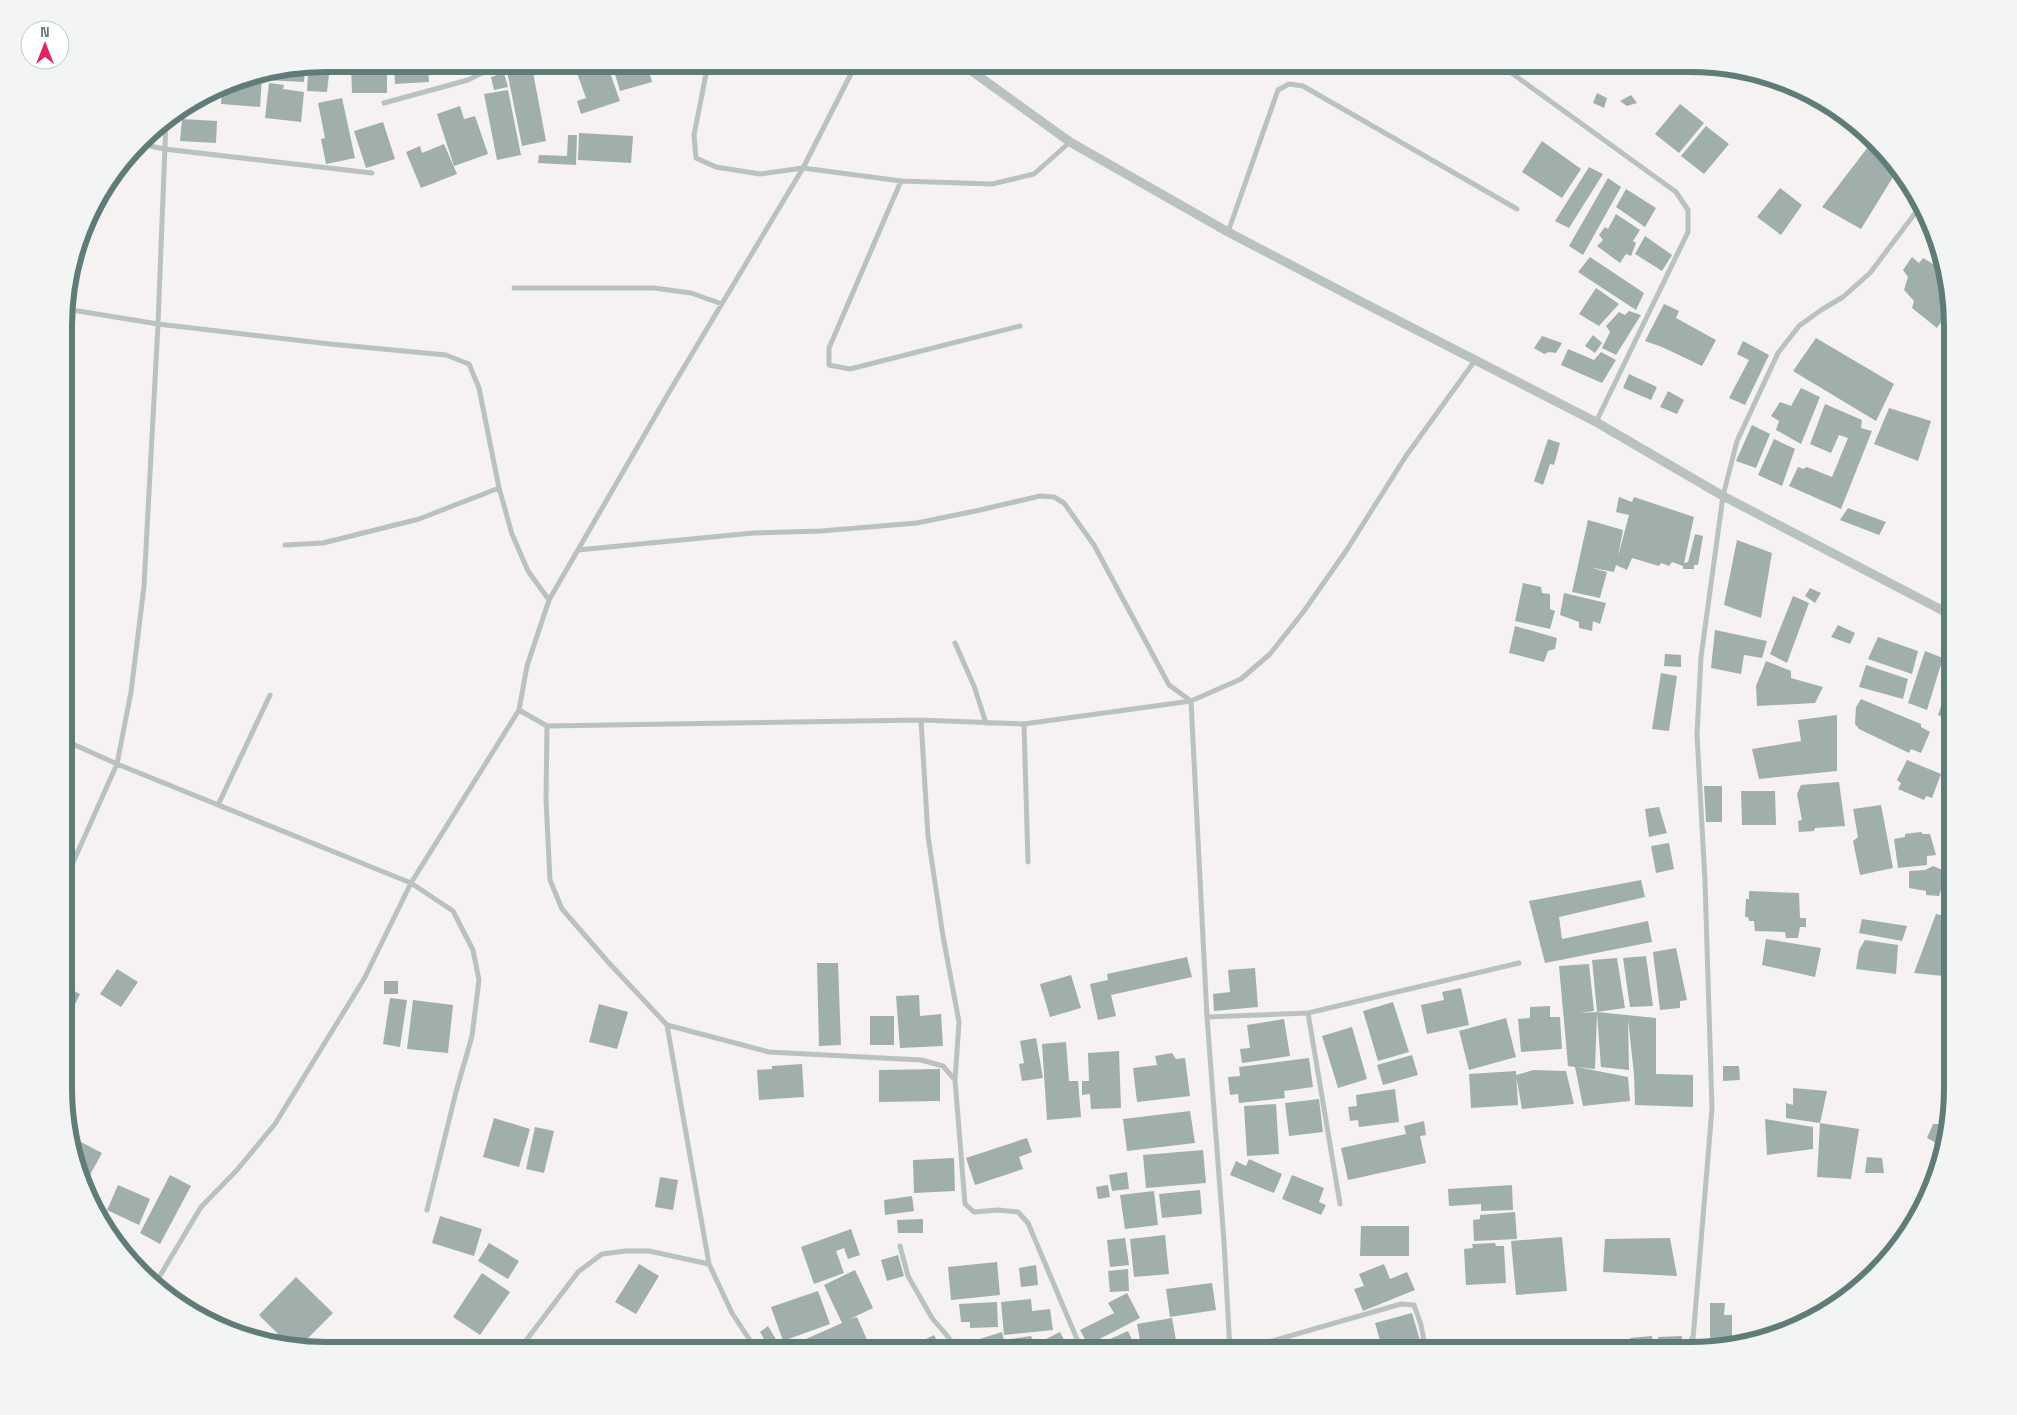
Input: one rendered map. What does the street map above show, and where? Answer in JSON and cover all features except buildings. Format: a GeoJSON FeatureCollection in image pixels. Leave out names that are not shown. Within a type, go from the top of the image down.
{"type":"FeatureCollection","features":[{"type":"Feature","properties":{"kind":"street"},"geometry":{"type":"LineString","coordinates":[[384,102],[468,80],[482,73]]}},
{"type":"Feature","properties":{"kind":"street"},"geometry":{"type":"LineString","coordinates":[[706,73],[694,135],[696,158],[716,167],[760,174],[803,168],[901,181],[992,184],[1034,174],[1070,142]]}},
{"type":"Feature","properties":{"kind":"street"},"geometry":{"type":"LineString","coordinates":[[158,1278],[201,1207],[238,1170],[275,1124],[364,979],[411,883],[518,710],[527,666],[549,600],[803,168],[851,73]]}},
{"type":"Feature","properties":{"kind":"street"},"geometry":{"type":"LineString","coordinates":[[974,73],[1070,142],[1228,232],[1360,302],[1476,359],[1596,422],[1723,496],[1944,611]]}},
{"type":"Feature","properties":{"kind":"street"},"geometry":{"type":"LineString","coordinates":[[1511,73],[1676,192],[1688,210],[1688,232],[1596,422]]}},
{"type":"Feature","properties":{"kind":"street"},"geometry":{"type":"LineString","coordinates":[[1228,232],[1278,90],[1289,84],[1303,86],[1517,209]]}},
{"type":"Feature","properties":{"kind":"street"},"geometry":{"type":"LineString","coordinates":[[73,862],[117,764],[131,692],[144,586],[158,324],[165,131]]}},
{"type":"Feature","properties":{"kind":"street"},"geometry":{"type":"LineString","coordinates":[[148,146],[164,150],[372,173]]}},
{"type":"Feature","properties":{"kind":"street"},"geometry":{"type":"LineString","coordinates":[[901,181],[829,348],[829,365],[850,369],[1020,326]]}},
{"type":"Feature","properties":{"kind":"street"},"geometry":{"type":"LineString","coordinates":[[1692,1342],[1712,1108],[1705,881],[1697,736],[1701,657],[1723,496],[1737,441],[1778,353],[1799,326],[1821,310],[1843,298],[1870,273],[1916,211]]}},
{"type":"Feature","properties":{"kind":"street"},"geometry":{"type":"LineString","coordinates":[[514,288],[654,288],[690,293],[722,304]]}},
{"type":"Feature","properties":{"kind":"street"},"geometry":{"type":"LineString","coordinates":[[73,310],[158,324],[446,355],[469,364],[479,388],[499,488],[512,534],[528,571],[549,600]]}},
{"type":"Feature","properties":{"kind":"street"},"geometry":{"type":"LineString","coordinates":[[518,710],[547,726],[921,720],[1024,724],[1191,701],[1241,679],[1270,654],[1304,611],[1346,552],[1406,456],[1476,359]]}},
{"type":"Feature","properties":{"kind":"street"},"geometry":{"type":"LineString","coordinates":[[284,545],[323,543],[419,519],[499,488]]}},
{"type":"Feature","properties":{"kind":"street"},"geometry":{"type":"LineString","coordinates":[[578,550],[753,533],[821,531],[917,522],[1040,496],[1054,497],[1064,503],[1094,545],[1169,685],[1191,701]]}},
{"type":"Feature","properties":{"kind":"street"},"geometry":{"type":"LineString","coordinates":[[955,642],[974,686],[986,723]]}},
{"type":"Feature","properties":{"kind":"street"},"geometry":{"type":"LineString","coordinates":[[218,805],[270,695]]}},
{"type":"Feature","properties":{"kind":"street"},"geometry":{"type":"LineString","coordinates":[[1191,701],[1207,1017],[1230,1342]]}},
{"type":"Feature","properties":{"kind":"street"},"geometry":{"type":"LineString","coordinates":[[921,720],[928,836],[943,936],[959,1022],[955,1080],[965,1204],[974,1212],[998,1210],[1018,1212],[1028,1223],[1078,1342]]}},
{"type":"Feature","properties":{"kind":"street"},"geometry":{"type":"LineString","coordinates":[[1024,724],[1028,862]]}},
{"type":"Feature","properties":{"kind":"street"},"geometry":{"type":"LineString","coordinates":[[547,726],[546,800],[550,880],[562,909],[667,1025],[769,1052],[921,1060],[943,1066],[955,1080]]}},
{"type":"Feature","properties":{"kind":"street"},"geometry":{"type":"LineString","coordinates":[[73,744],[117,764],[411,883],[454,912],[473,950],[479,980],[472,1036],[427,1210]]}},
{"type":"Feature","properties":{"kind":"street"},"geometry":{"type":"LineString","coordinates":[[1207,1017],[1308,1013],[1519,963]]}},
{"type":"Feature","properties":{"kind":"street"},"geometry":{"type":"LineString","coordinates":[[1308,1013],[1340,1204]]}},
{"type":"Feature","properties":{"kind":"street"},"geometry":{"type":"LineString","coordinates":[[667,1025],[709,1264],[732,1313],[751,1342]]}},
{"type":"Feature","properties":{"kind":"street"},"geometry":{"type":"LineString","coordinates":[[900,1246],[908,1276],[932,1318],[952,1342]]}},
{"type":"Feature","properties":{"kind":"street"},"geometry":{"type":"LineString","coordinates":[[525,1342],[578,1272],[602,1254],[649,1251],[709,1264]]}},
{"type":"Feature","properties":{"kind":"street"},"geometry":{"type":"LineString","coordinates":[[1268,1342],[1401,1304],[1414,1305],[1424,1342]]}},
{"type":"Feature","properties":{"kind":"street"},"geometry":{"type":"LineString","coordinates":[[1692,1338],[1695,1342]]}}]}
